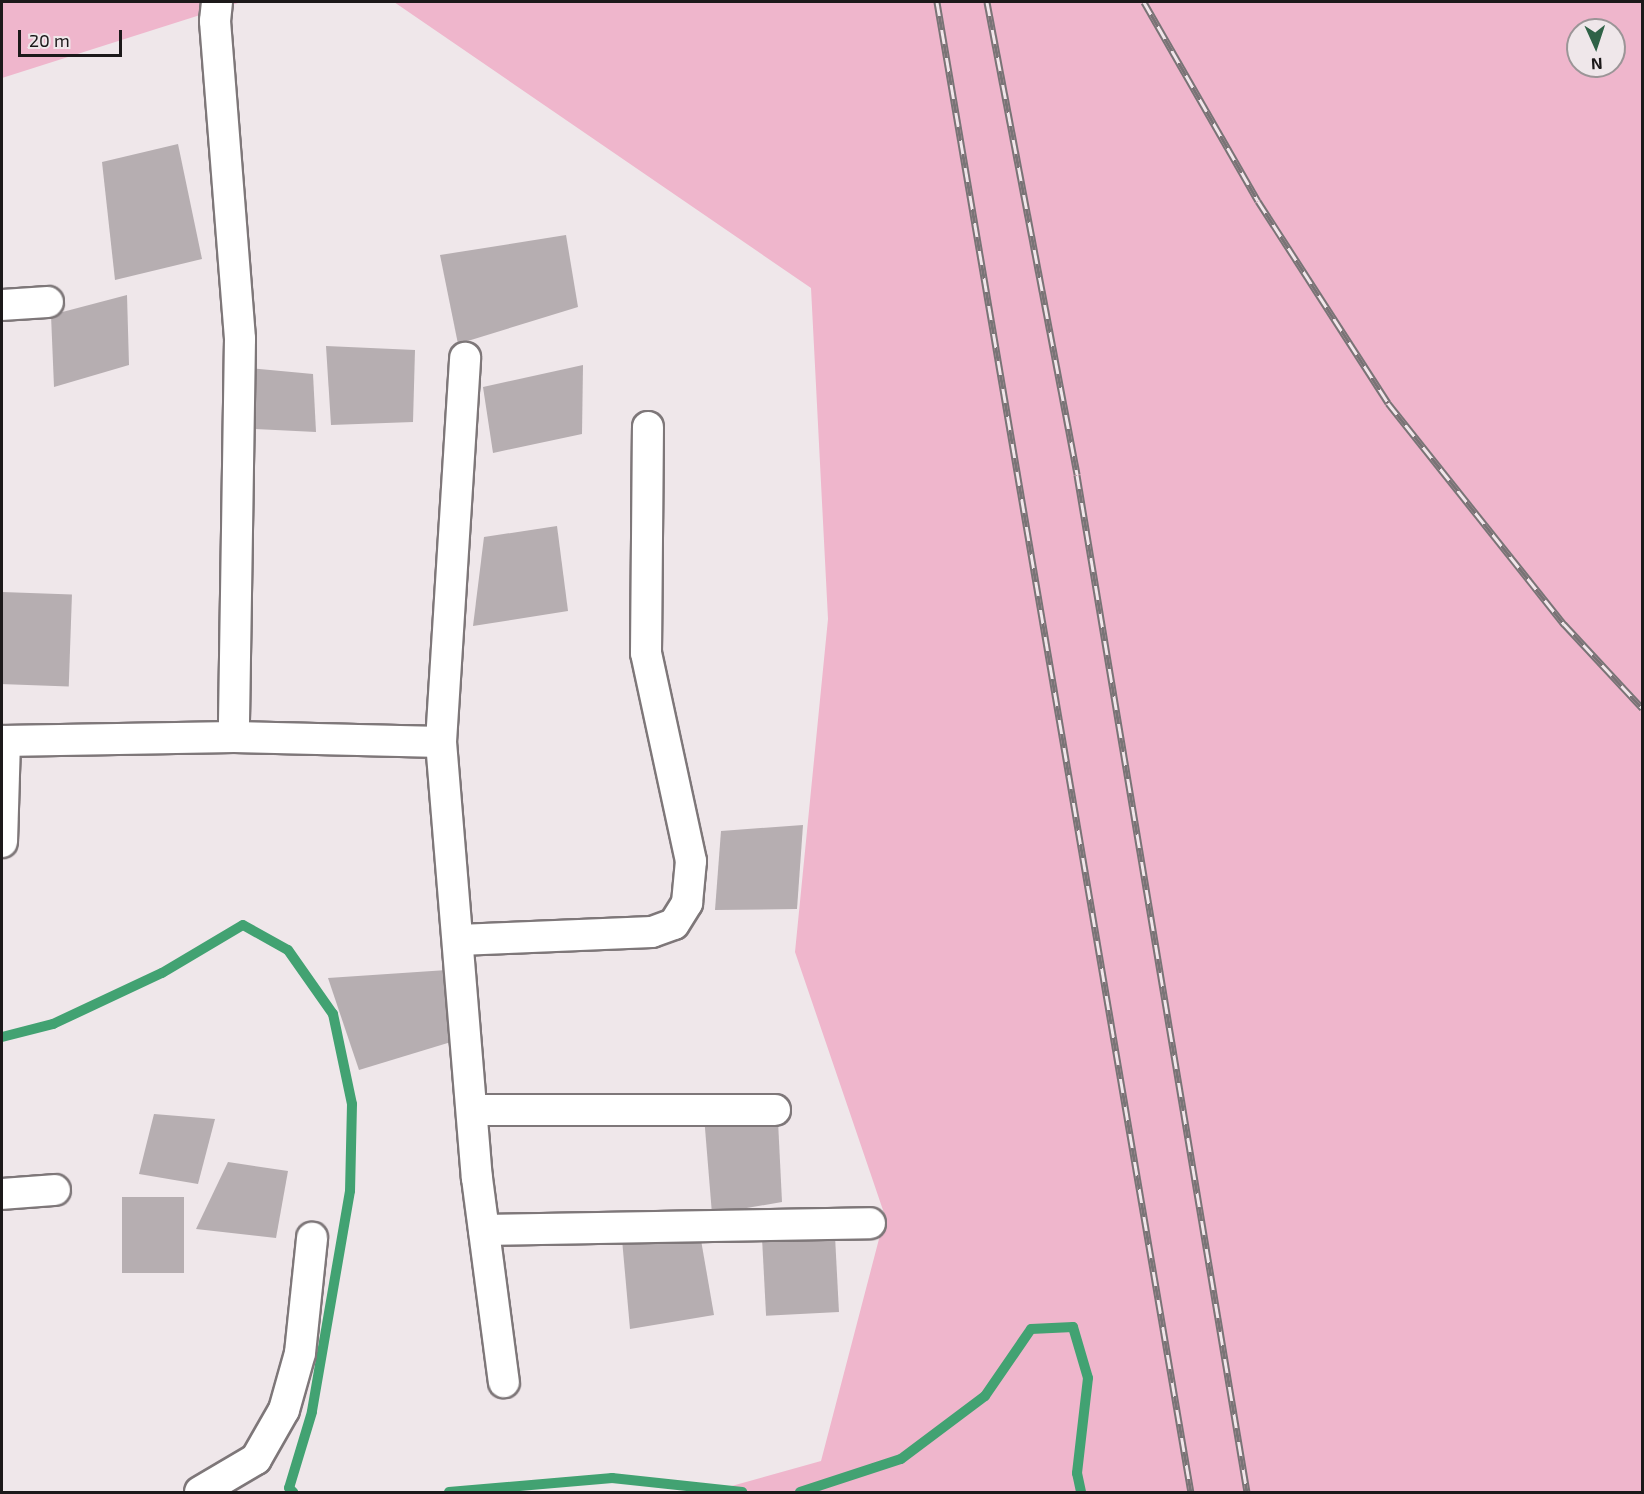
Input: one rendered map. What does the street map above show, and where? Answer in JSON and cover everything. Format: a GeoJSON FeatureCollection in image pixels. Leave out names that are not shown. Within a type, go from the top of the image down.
{"type":"FeatureCollection","features":[{"type":"Feature","properties":{"kind":"street"},"geometry":{"type":"LineString","coordinates":[[217,2],[216,31],[240,339],[234,737]]}},
{"type":"Feature","properties":{"kind":"street"},"geometry":{"type":"LineString","coordinates":[[2,305],[48,302]]}},
{"type":"Feature","properties":{"kind":"street"},"geometry":{"type":"LineString","coordinates":[[465,358],[441,742],[472,1110],[484,1230],[504,1382]]}},
{"type":"Feature","properties":{"kind":"street"},"geometry":{"type":"LineString","coordinates":[[459,940],[652,932],[674,924],[687,903],[691,861],[646,653],[648,427]]}},
{"type":"Feature","properties":{"kind":"street"},"geometry":{"type":"LineString","coordinates":[[2,842],[3,741],[234,737],[441,742]]}},
{"type":"Feature","properties":{"kind":"street"},"geometry":{"type":"LineString","coordinates":[[472,1110],[775,1110]]}},
{"type":"Feature","properties":{"kind":"street"},"geometry":{"type":"LineString","coordinates":[[2,1194],[56,1190]]}},
{"type":"Feature","properties":{"kind":"street"},"geometry":{"type":"LineString","coordinates":[[484,1230],[870,1223]]}},
{"type":"Feature","properties":{"kind":"street"},"geometry":{"type":"LineString","coordinates":[[201,1492],[256,1459],[284,1410],[300,1353],[312,1238]]}},
{"type":"Feature","properties":{"kind":"shaded area"},"geometry":{"type":"Polygon","coordinates":[[[2,2],[241,2],[2,78],[2,2]]]}},
{"type":"Feature","properties":{"kind":"shaded area"},"geometry":{"type":"Polygon","coordinates":[[[394,2],[1642,2],[1642,1492],[710,1492],[821,1461],[885,1216],[795,952],[828,619],[811,288],[394,2]]]}},
{"type":"Feature","properties":{"kind":"building"},"geometry":{"type":"Polygon","coordinates":[[[178,144],[202,259],[115,280],[102,162],[178,144]]]}},
{"type":"Feature","properties":{"kind":"building"},"geometry":{"type":"Polygon","coordinates":[[[566,235],[578,307],[458,344],[440,255],[566,235]]]}},
{"type":"Feature","properties":{"kind":"building"},"geometry":{"type":"Polygon","coordinates":[[[127,295],[129,365],[54,387],[51,315],[127,295]]]}},
{"type":"Feature","properties":{"kind":"building"},"geometry":{"type":"Polygon","coordinates":[[[326,346],[415,350],[413,422],[331,425],[326,346]]]}},
{"type":"Feature","properties":{"kind":"building"},"geometry":{"type":"Polygon","coordinates":[[[583,365],[582,434],[493,453],[483,387],[583,365]]]}},
{"type":"Feature","properties":{"kind":"building"},"geometry":{"type":"Polygon","coordinates":[[[249,368],[313,374],[316,432],[255,429],[249,368]]]}},
{"type":"Feature","properties":{"kind":"building"},"geometry":{"type":"Polygon","coordinates":[[[557,526],[568,611],[473,626],[484,537],[557,526]]]}},
{"type":"Feature","properties":{"kind":"building"},"geometry":{"type":"Polygon","coordinates":[[[2,592],[72,594],[69,686],[2,684],[2,592]]]}},
{"type":"Feature","properties":{"kind":"building"},"geometry":{"type":"Polygon","coordinates":[[[803,825],[797,909],[715,910],[721,831],[803,825]]]}},
{"type":"Feature","properties":{"kind":"building"},"geometry":{"type":"Polygon","coordinates":[[[447,970],[451,1042],[359,1070],[328,978],[447,970]]]}},
{"type":"Feature","properties":{"kind":"building"},"geometry":{"type":"Polygon","coordinates":[[[154,1114],[215,1119],[198,1184],[139,1174],[154,1114]]]}},
{"type":"Feature","properties":{"kind":"building"},"geometry":{"type":"Polygon","coordinates":[[[704,1116],[778,1121],[782,1202],[712,1214],[704,1116]]]}},
{"type":"Feature","properties":{"kind":"building"},"geometry":{"type":"Polygon","coordinates":[[[228,1162],[288,1171],[276,1238],[196,1229],[228,1162]]]}},
{"type":"Feature","properties":{"kind":"building"},"geometry":{"type":"Polygon","coordinates":[[[122,1197],[184,1197],[184,1273],[122,1273],[122,1197]]]}},
{"type":"Feature","properties":{"kind":"building"},"geometry":{"type":"Polygon","coordinates":[[[621,1228],[701,1240],[714,1315],[630,1329],[621,1228]]]}},
{"type":"Feature","properties":{"kind":"building"},"geometry":{"type":"Polygon","coordinates":[[[835,1236],[839,1312],[766,1316],[762,1240],[835,1236]]]}},
{"type":"Feature","properties":{"kind":"waterway"},"geometry":{"type":"LineString","coordinates":[[2,1037],[53,1024],[162,973],[243,925],[288,950],[333,1014],[352,1104],[350,1191],[312,1412],[289,1488],[293,1492]]}},
{"type":"Feature","properties":{"kind":"waterway"},"geometry":{"type":"LineString","coordinates":[[800,1492],[901,1459],[985,1396],[1031,1329],[1073,1327],[1088,1378],[1077,1473],[1081,1492]]}},
{"type":"Feature","properties":{"kind":"waterway"},"geometry":{"type":"LineString","coordinates":[[449,1492],[612,1478],[742,1492]]}},
{"type":"Feature","properties":{"kind":"railway"},"geometry":{"type":"LineString","coordinates":[[937,2],[1191,1492]]}},
{"type":"Feature","properties":{"kind":"railway"},"geometry":{"type":"LineString","coordinates":[[987,2],[1077,475],[1247,1492]]}},
{"type":"Feature","properties":{"kind":"railway"},"geometry":{"type":"LineString","coordinates":[[1144,2],[1258,201],[1388,403],[1564,624],[1642,708]]}}]}
